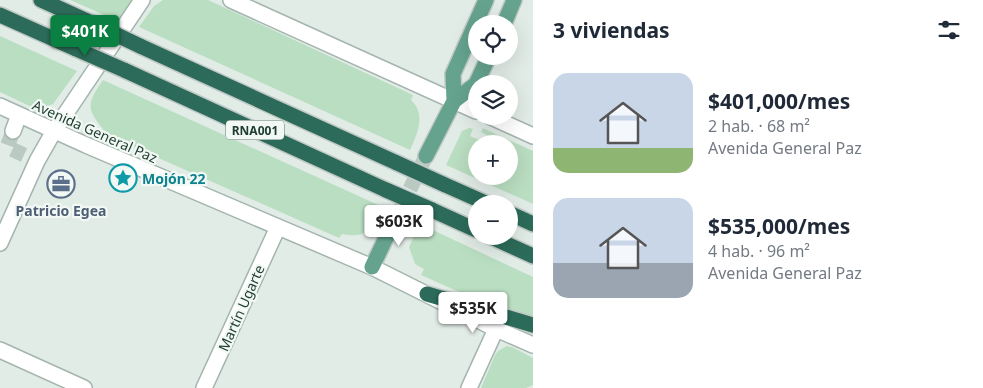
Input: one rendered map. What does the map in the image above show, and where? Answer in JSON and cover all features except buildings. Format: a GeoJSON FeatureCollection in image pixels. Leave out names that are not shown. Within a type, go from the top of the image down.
{"type":"FeatureCollection","features":[{"type":"Feature","properties":{"kind":"highway","name":"RNA001"},"geometry":{"type":"LineString","coordinates":[[40,0],[468,195]]}},
{"type":"Feature","properties":{"kind":"highway","name":"RNA001"},"geometry":{"type":"LineString","coordinates":[[0,14],[468,226]]}},
{"type":"Feature","properties":{"kind":"highway"},"geometry":{"type":"LineString","coordinates":[[518,217],[533,224]]}},
{"type":"Feature","properties":{"kind":"highway"},"geometry":{"type":"LineString","coordinates":[[509,245],[533,256]]}},
{"type":"Feature","properties":{"kind":"highway"},"geometry":{"type":"LineString","coordinates":[[427,294],[533,325]]}},
{"type":"Feature","properties":{"kind":"main road"},"geometry":{"type":"LineString","coordinates":[[454,101],[453,74],[486,0]]}},
{"type":"Feature","properties":{"kind":"main road"},"geometry":{"type":"LineString","coordinates":[[508,15],[514,0]]}},
{"type":"Feature","properties":{"kind":"main road"},"geometry":{"type":"LineString","coordinates":[[426,156],[454,101],[476,84],[485,65]]}},
{"type":"Feature","properties":{"kind":"main road"},"geometry":{"type":"LineString","coordinates":[[372,267],[398,213]]}},
{"type":"Feature","properties":{"kind":"street"},"geometry":{"type":"LineString","coordinates":[[0,243],[31,158],[54,130],[142,0]]}},
{"type":"Feature","properties":{"kind":"street"},"geometry":{"type":"LineString","coordinates":[[231,0],[468,107]]}},
{"type":"Feature","properties":{"kind":"street","name":"Avenida General Paz"},"geometry":{"type":"LineString","coordinates":[[0,106],[372,267],[533,346]]}},
{"type":"Feature","properties":{"kind":"street"},"geometry":{"type":"LineString","coordinates":[[13,131],[19,115]]}},
{"type":"Feature","properties":{"kind":"street"},"geometry":{"type":"LineString","coordinates":[[509,125],[533,136]]}},
{"type":"Feature","properties":{"kind":"street","name":"Martín Ugarte"},"geometry":{"type":"LineString","coordinates":[[204,388],[278,227]]}},
{"type":"Feature","properties":{"kind":"street"},"geometry":{"type":"LineString","coordinates":[[469,388],[496,329]]}},
{"type":"Feature","properties":{"kind":"street"},"geometry":{"type":"LineString","coordinates":[[0,350],[84,388]]}},
{"type":"Feature","properties":{"kind":"green space"},"geometry":{"type":"Polygon","coordinates":[[[70,0],[133,0],[118,21],[70,0]]]}},
{"type":"Feature","properties":{"kind":"green space"},"geometry":{"type":"Polygon","coordinates":[[[163,0],[208,0],[413,95],[411,100],[416,105],[418,111],[419,124],[410,150],[139,27],[154,6],[163,0]]]}},
{"type":"Feature","properties":{"kind":"green space"},"geometry":{"type":"Polygon","coordinates":[[[0,36],[77,71],[53,104],[38,110],[0,92],[0,36]]]}},
{"type":"Feature","properties":{"kind":"green space"},"geometry":{"type":"Polygon","coordinates":[[[103,80],[385,208],[373,226],[364,233],[358,235],[342,234],[339,238],[102,133],[103,129],[93,116],[91,105],[94,94],[103,80]]]}},
{"type":"Feature","properties":{"kind":"green space"},"geometry":{"type":"Polygon","coordinates":[[[469,128],[473,129],[470,135],[468,135],[468,175],[446,165],[462,131],[469,128]]]}},
{"type":"Feature","properties":{"kind":"green space"},"geometry":{"type":"Polygon","coordinates":[[[483,128],[498,135],[486,135],[481,132],[483,128]]]}},
{"type":"Feature","properties":{"kind":"green space"},"geometry":{"type":"Polygon","coordinates":[[[518,144],[533,151],[533,204],[518,197],[518,195],[513,195],[491,185],[518,185],[518,144]]]}},
{"type":"Feature","properties":{"kind":"green space"},"geometry":{"type":"Polygon","coordinates":[[[420,224],[533,277],[533,319],[484,303],[421,275],[424,269],[415,264],[409,247],[420,224]]]}},
{"type":"Feature","properties":{"kind":"green space"},"geometry":{"type":"Polygon","coordinates":[[[507,346],[533,358],[533,385],[526,388],[481,388],[495,355],[507,346]]]}},
{"type":"Feature","properties":{"kind":"tunnel"},"geometry":{"type":"LineString","coordinates":[[13,131],[7,147],[24,155]]}},
{"type":"Feature","properties":{"kind":"tunnel"},"geometry":{"type":"LineString","coordinates":[[400,210],[426,156]]}},
{"type":"Feature","properties":{"kind":"place","name":"Mojón 22"},"geometry":{"type":"Point","coordinates":[123,178]}},
{"type":"Feature","properties":{"kind":"place","name":"Patricio Egea"},"geometry":{"type":"Point","coordinates":[61,184]}}]}
